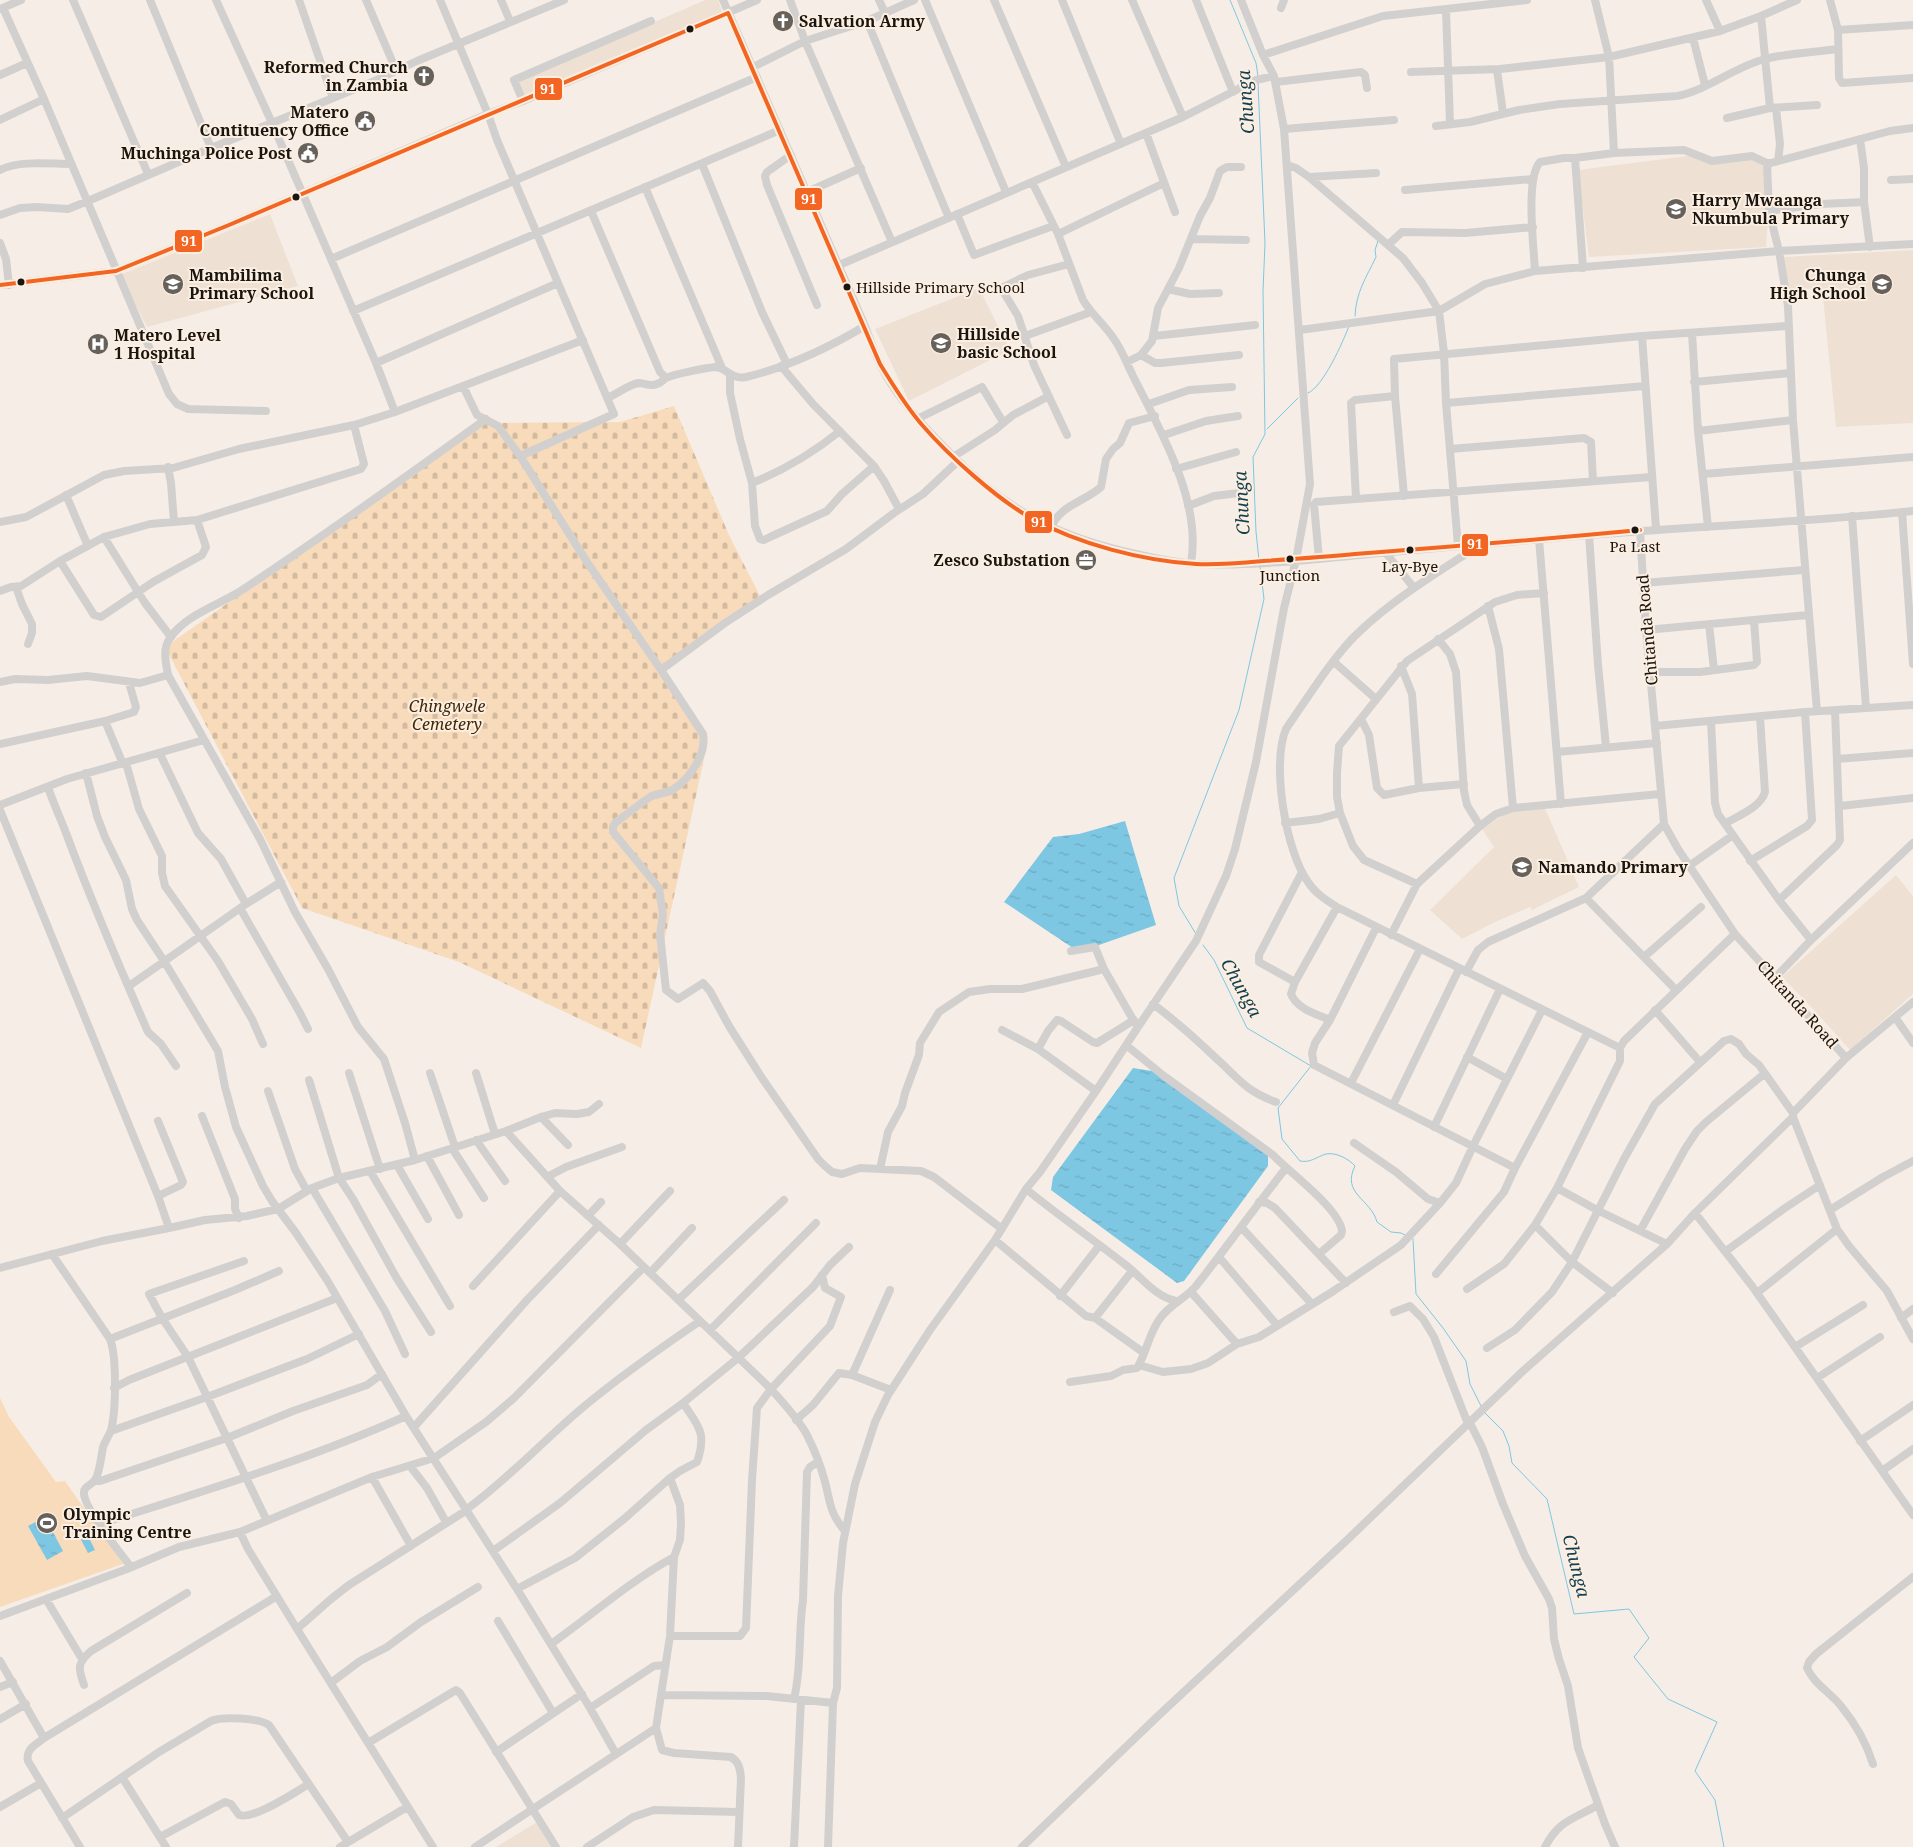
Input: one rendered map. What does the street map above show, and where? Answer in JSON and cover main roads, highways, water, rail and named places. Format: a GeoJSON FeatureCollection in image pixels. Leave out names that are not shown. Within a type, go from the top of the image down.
{"type":"FeatureCollection","features":[{"type":"Feature","properties":{"kind":"water"},"geometry":{"type":"Polygon","coordinates":[[[1125,821],[1156,925],[1079,952],[1004,902],[1053,837],[1079,834],[1125,821]]]}},
{"type":"Feature","properties":{"kind":"water"},"geometry":{"type":"Polygon","coordinates":[[[1133,1068],[1152,1071],[1268,1155],[1268,1166],[1184,1281],[1177,1283],[1051,1190],[1053,1177],[1133,1068]]]}},
{"type":"Feature","properties":{"kind":"water"},"geometry":{"type":"Polygon","coordinates":[[[45,1517],[63,1551],[47,1560],[28,1526],[45,1517]]]}},
{"type":"Feature","properties":{"kind":"water"},"geometry":{"type":"Polygon","coordinates":[[[86,1532],[95,1550],[88,1553],[79,1536],[86,1532]]]}},
{"type":"Feature","properties":{"kind":"waterway","name":"Chunga"},"geometry":{"type":"LineString","coordinates":[[1230,0],[1256,63],[1258,76]]}},
{"type":"Feature","properties":{"kind":"waterway","name":"Chunga"},"geometry":{"type":"LineString","coordinates":[[1258,83],[1265,243],[1263,291],[1265,434],[1253,457],[1259,560]]}},
{"type":"Feature","properties":{"kind":"waterway"},"geometry":{"type":"LineString","coordinates":[[1355,316],[1359,292],[1376,257],[1375,250],[1378,241]]}},
{"type":"Feature","properties":{"kind":"waterway"},"geometry":{"type":"LineString","coordinates":[[1308,393],[1314,389],[1326,373],[1349,326]]}},
{"type":"Feature","properties":{"kind":"waterway"},"geometry":{"type":"LineString","coordinates":[[1267,429],[1298,398]]}},
{"type":"Feature","properties":{"kind":"waterway","name":"Chunga"},"geometry":{"type":"LineString","coordinates":[[1196,934],[1179,906],[1174,878],[1239,710],[1264,599],[1260,566]]}},
{"type":"Feature","properties":{"kind":"waterway","name":"Chunga"},"geometry":{"type":"LineString","coordinates":[[1203,945],[1214,960],[1247,1028],[1311,1066],[1278,1108],[1282,1139],[1300,1161],[1310,1160],[1326,1154],[1338,1155],[1349,1161],[1355,1166],[1352,1176],[1354,1190],[1369,1207],[1377,1222],[1391,1232],[1405,1235]]}},
{"type":"Feature","properties":{"kind":"waterway","name":"Chunga"},"geometry":{"type":"LineString","coordinates":[[1413,1239],[1416,1294],[1466,1361],[1470,1384],[1481,1406]]}},
{"type":"Feature","properties":{"kind":"waterway","name":"Chunga"},"geometry":{"type":"LineString","coordinates":[[1484,1412],[1503,1431],[1509,1446],[1512,1463],[1547,1499],[1574,1614],[1629,1609],[1649,1638],[1634,1657],[1668,1699],[1717,1722],[1695,1771],[1715,1800],[1724,1847]]}},
{"type":"Feature","properties":{"kind":"place","name":"Salvation Army"},"geometry":{"type":"Point","coordinates":[783,21]}},
{"type":"Feature","properties":{"kind":"place","name":"Reformed Church in Zambia"},"geometry":{"type":"Point","coordinates":[424,76]}},
{"type":"Feature","properties":{"kind":"place","name":"Matero Contituency Office"},"geometry":{"type":"Point","coordinates":[365,121]}},
{"type":"Feature","properties":{"kind":"place","name":"Muchinga Police Post"},"geometry":{"type":"Point","coordinates":[308,153]}},
{"type":"Feature","properties":{"kind":"place","name":"Harry Mwaanga Nkumbula Primary"},"geometry":{"type":"Point","coordinates":[1676,209]}},
{"type":"Feature","properties":{"kind":"place","name":"Mambilima Primary School"},"geometry":{"type":"Point","coordinates":[173,284]}},
{"type":"Feature","properties":{"kind":"place","name":"Chunga High School"},"geometry":{"type":"Point","coordinates":[1882,284]}},
{"type":"Feature","properties":{"kind":"place","name":"Hillside Primary School"},"geometry":{"type":"Point","coordinates":[847,287]}},
{"type":"Feature","properties":{"kind":"place","name":"Hillside basic School"},"geometry":{"type":"Point","coordinates":[941,343]}},
{"type":"Feature","properties":{"kind":"place","name":"Matero Level 1 Hospital"},"geometry":{"type":"Point","coordinates":[98,344]}},
{"type":"Feature","properties":{"kind":"place","name":"Pa Last"},"geometry":{"type":"Point","coordinates":[1635,530]}},
{"type":"Feature","properties":{"kind":"place","name":"Lay-Bye"},"geometry":{"type":"Point","coordinates":[1410,550]}},
{"type":"Feature","properties":{"kind":"place","name":"Junction"},"geometry":{"type":"Point","coordinates":[1290,559]}},
{"type":"Feature","properties":{"kind":"place","name":"Zesco Substation"},"geometry":{"type":"Point","coordinates":[1086,560]}},
{"type":"Feature","properties":{"kind":"place","name":"Namando Primary"},"geometry":{"type":"Point","coordinates":[1522,867]}},
{"type":"Feature","properties":{"kind":"place","name":"Olympic Training Centre"},"geometry":{"type":"Point","coordinates":[47,1523]}},
{"type":"Feature","properties":{"kind":"park label","name":"Chingwele Cemetery"},"geometry":{"type":"Point","coordinates":[447,715]}}]}
